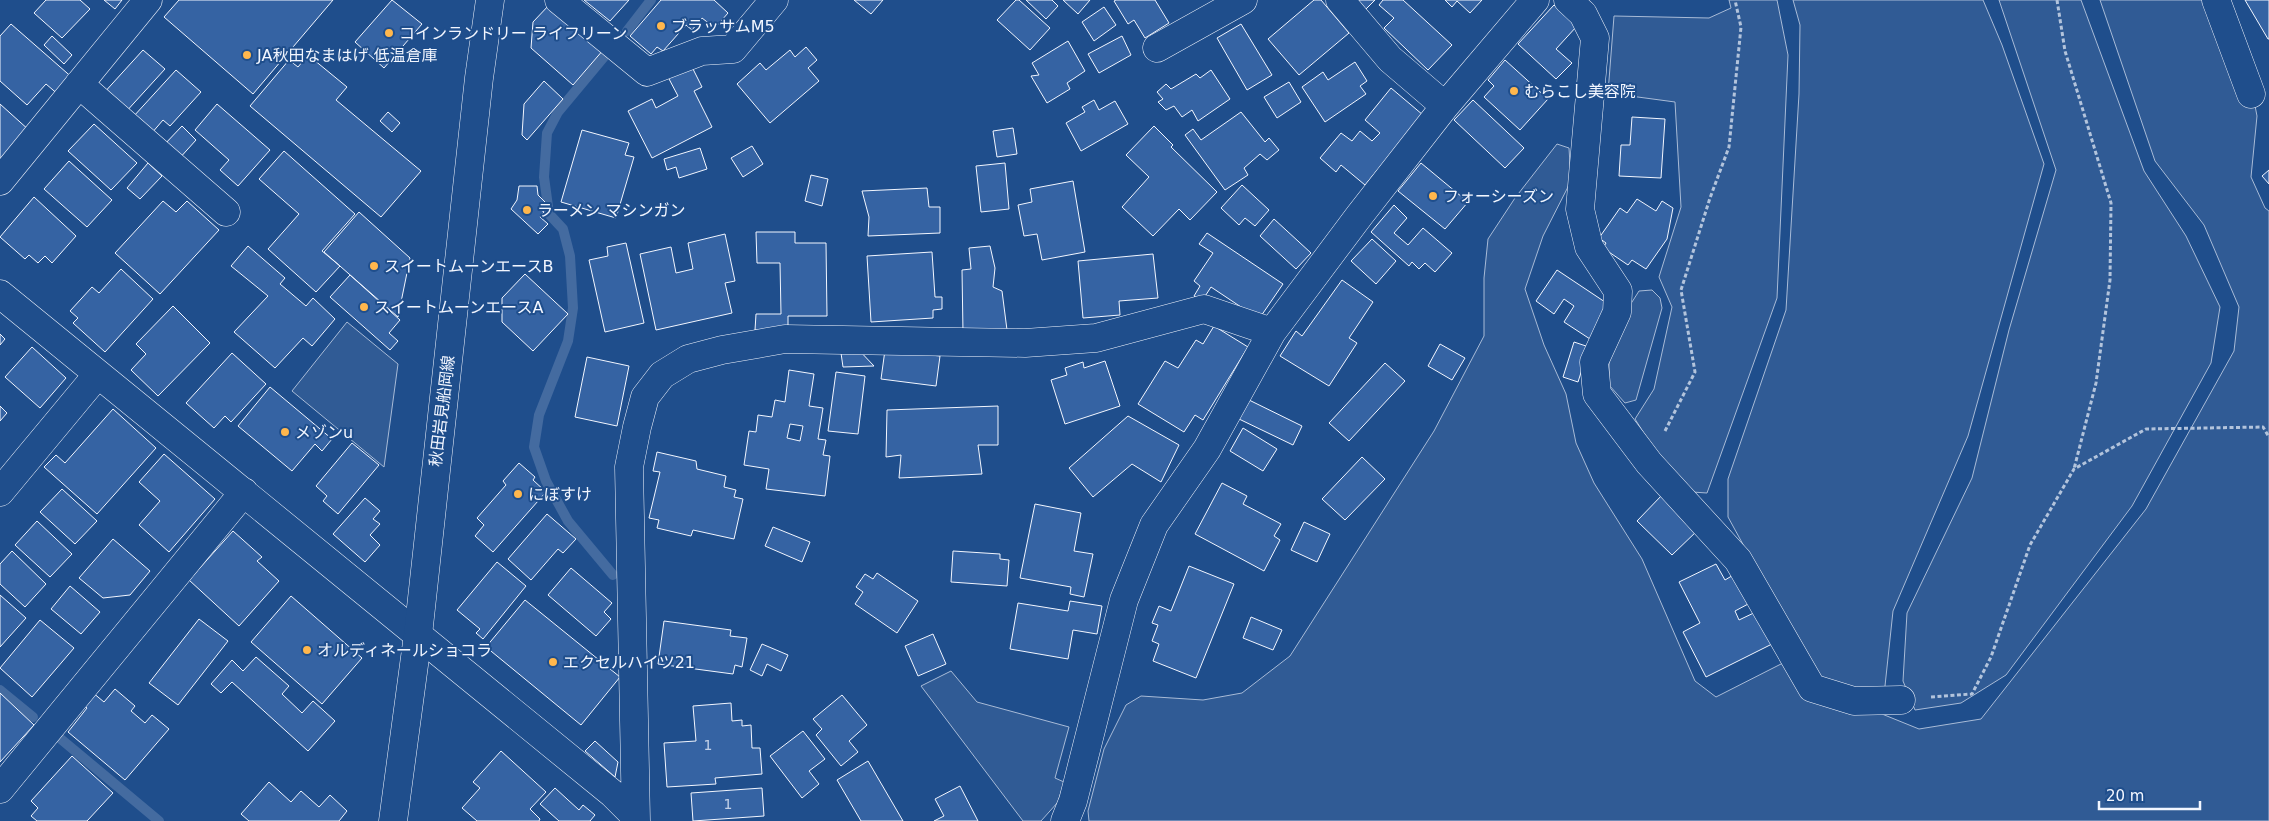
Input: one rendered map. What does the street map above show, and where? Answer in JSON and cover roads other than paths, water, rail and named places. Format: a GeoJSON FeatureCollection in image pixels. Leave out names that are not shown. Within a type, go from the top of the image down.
{"type":"FeatureCollection","features":[{"type":"Feature","properties":{"kind":"street"},"geometry":{"type":"LineString","coordinates":[[0,181],[148,0]]}},
{"type":"Feature","properties":{"kind":"street","name":"秋田岩見船岡線"},"geometry":{"type":"LineString","coordinates":[[393,821],[418,635],[479,78],[490,0]]}},
{"type":"Feature","properties":{"kind":"street"},"geometry":{"type":"LineString","coordinates":[[560,0],[647,72],[702,51],[733,49],[774,0]]}},
{"type":"Feature","properties":{"kind":"street"},"geometry":{"type":"LineString","coordinates":[[1157,48],[1243,0]]}},
{"type":"Feature","properties":{"kind":"street"},"geometry":{"type":"LineString","coordinates":[[1340,0],[1390,59],[1445,106]]}},
{"type":"Feature","properties":{"kind":"street"},"geometry":{"type":"LineString","coordinates":[[1065,821],[1073,801],[1124,600],[1154,525],[1207,449],[1272,332],[1445,106],[1535,0]]}},
{"type":"Feature","properties":{"kind":"street"},"geometry":{"type":"LineString","coordinates":[[1568,0],[1583,14],[1595,38],[1580,209],[1589,247],[1618,291],[1617,312],[1594,362],[1597,394],[1649,463],[1738,560],[1812,688],[1854,701],[1901,700]]}},
{"type":"Feature","properties":{"kind":"street"},"geometry":{"type":"LineString","coordinates":[[2216,0],[2250,94]]}},
{"type":"Feature","properties":{"kind":"street"},"geometry":{"type":"LineString","coordinates":[[79,84],[226,212]]}},
{"type":"Feature","properties":{"kind":"street"},"geometry":{"type":"LineString","coordinates":[[0,294],[613,794],[635,818]]}},
{"type":"Feature","properties":{"kind":"street"},"geometry":{"type":"LineString","coordinates":[[635,818],[629,468],[636,427],[646,397],[662,375],[688,359],[722,350],[785,339],[1025,343],[1096,338],[1204,309],[1272,332]]}},
{"type":"Feature","properties":{"kind":"street"},"geometry":{"type":"LineString","coordinates":[[0,492],[98,374]]}},
{"type":"Feature","properties":{"kind":"street"},"geometry":{"type":"LineString","coordinates":[[0,789],[244,492]]}},
{"type":"Feature","properties":{"kind":"waterway"},"geometry":{"type":"LineString","coordinates":[[627,31],[651,0]]}},
{"type":"Feature","properties":{"kind":"waterway"},"geometry":{"type":"LineString","coordinates":[[608,52],[558,112],[547,133],[544,177],[549,214],[563,229],[570,256],[573,308],[568,341],[539,415],[534,447],[546,481],[568,521],[613,575]]}},
{"type":"Feature","properties":{"kind":"waterway"},"geometry":{"type":"LineString","coordinates":[[0,690],[33,717]]}},
{"type":"Feature","properties":{"kind":"waterway"},"geometry":{"type":"LineString","coordinates":[[56,735],[159,821]]}},
{"type":"Feature","properties":{"kind":"place","name":"ブラッサムM5"},"geometry":{"type":"Point","coordinates":[661,26]}},
{"type":"Feature","properties":{"kind":"place","name":"コインランドリー ライフリーン"},"geometry":{"type":"Point","coordinates":[389,33]}},
{"type":"Feature","properties":{"kind":"place","name":"JA秋田なまはげ 低温倉庫"},"geometry":{"type":"Point","coordinates":[247,55]}},
{"type":"Feature","properties":{"kind":"place","name":"むらこし美容院"},"geometry":{"type":"Point","coordinates":[1514,91]}},
{"type":"Feature","properties":{"kind":"place","name":"フォーシーズン"},"geometry":{"type":"Point","coordinates":[1433,196]}},
{"type":"Feature","properties":{"kind":"place","name":"ラーメン マシンガン"},"geometry":{"type":"Point","coordinates":[527,210]}},
{"type":"Feature","properties":{"kind":"place","name":"スイートムーンエースB"},"geometry":{"type":"Point","coordinates":[374,266]}},
{"type":"Feature","properties":{"kind":"place","name":"スイートムーンエースA"},"geometry":{"type":"Point","coordinates":[364,307]}},
{"type":"Feature","properties":{"kind":"place","name":"メゾンu"},"geometry":{"type":"Point","coordinates":[285,432]}},
{"type":"Feature","properties":{"kind":"place","name":"にぼすけ"},"geometry":{"type":"Point","coordinates":[518,494]}},
{"type":"Feature","properties":{"kind":"place","name":"オルディネールショコラ"},"geometry":{"type":"Point","coordinates":[307,650]}},
{"type":"Feature","properties":{"kind":"place","name":"エクセルハイツ21"},"geometry":{"type":"Point","coordinates":[553,662]}}]}
